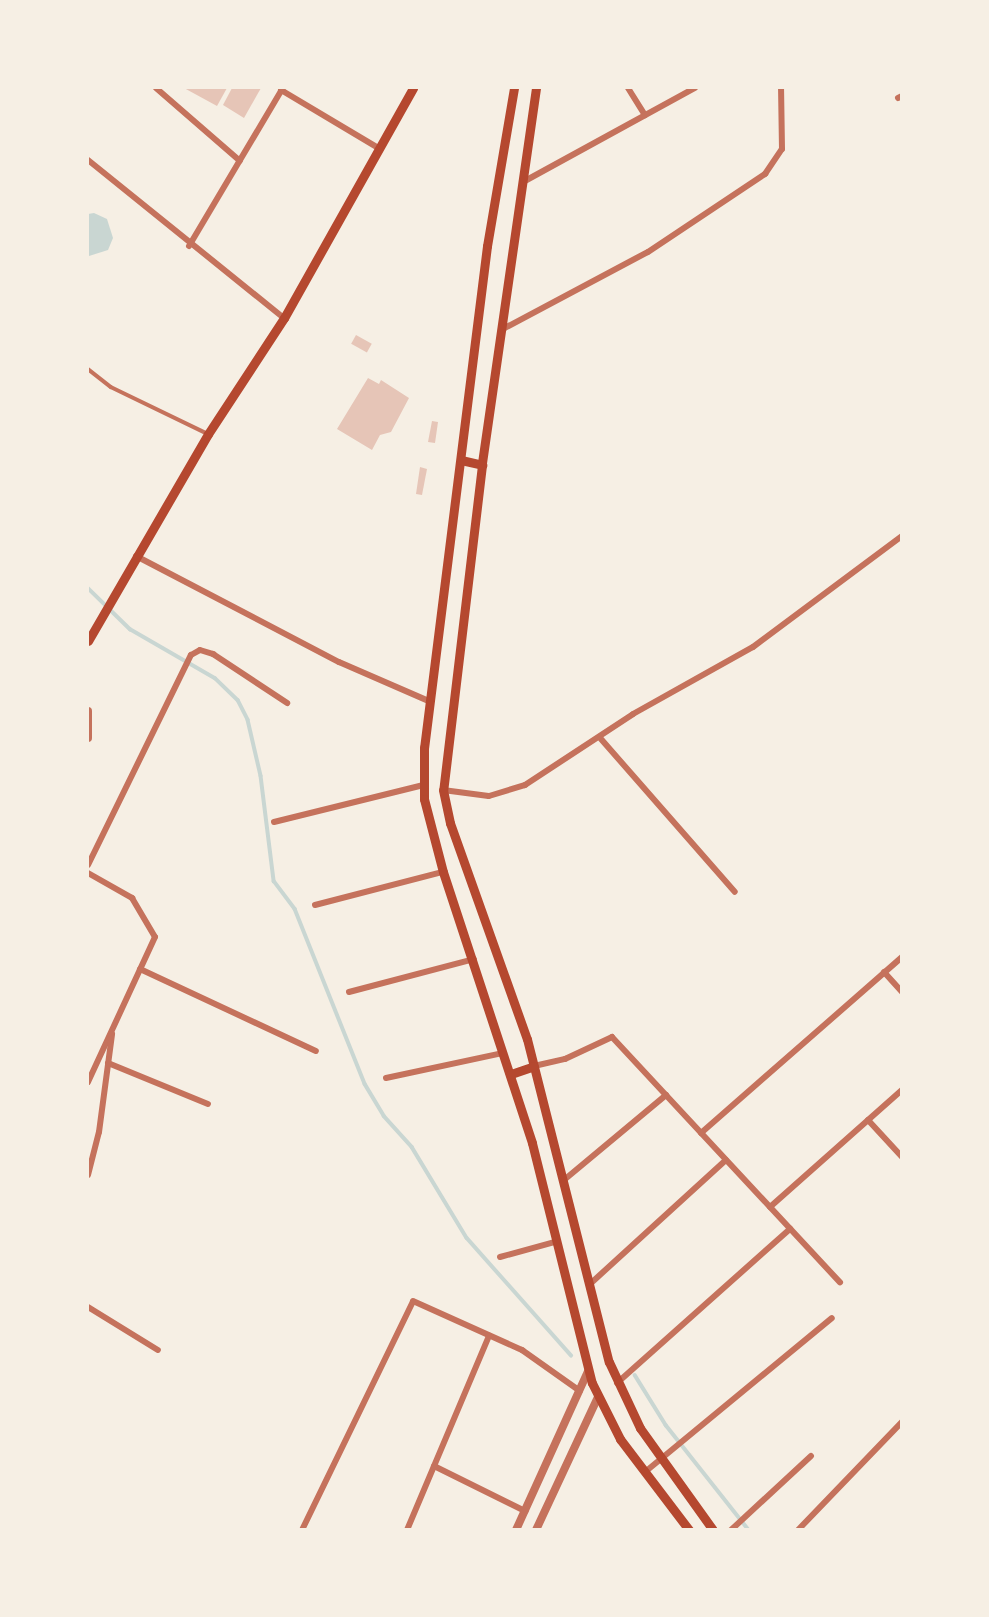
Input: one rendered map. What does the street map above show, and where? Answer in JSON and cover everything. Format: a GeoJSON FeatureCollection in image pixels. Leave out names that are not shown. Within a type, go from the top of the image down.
{"type":"FeatureCollection","features":[{"type":"Feature","properties":{"kind":"main road"},"geometry":{"type":"LineString","coordinates":[[89,639],[116,588],[208,434],[285,318],[413,88]]}},
{"type":"Feature","properties":{"kind":"main road"},"geometry":{"type":"LineString","coordinates":[[514,88],[488,246],[423,785],[443,872],[511,1073],[558,1241],[588,1371],[598,1397],[645,1472],[688,1530]]}},
{"type":"Feature","properties":{"kind":"main road"},"geometry":{"type":"LineString","coordinates":[[536,88],[482,465],[443,790],[450,823],[494,938],[534,1066],[617,1384],[662,1460],[713,1530]]}},
{"type":"Feature","properties":{"kind":"main road"},"geometry":{"type":"LineString","coordinates":[[461,460],[482,465]]}},
{"type":"Feature","properties":{"kind":"main road"},"geometry":{"type":"LineString","coordinates":[[511,1073],[534,1066]]}},
{"type":"Feature","properties":{"kind":"street"},"geometry":{"type":"LineString","coordinates":[[156,88],[240,161]]}},
{"type":"Feature","properties":{"kind":"street"},"geometry":{"type":"LineString","coordinates":[[628,88],[645,115]]}},
{"type":"Feature","properties":{"kind":"street"},"geometry":{"type":"LineString","coordinates":[[521,183],[695,88]]}},
{"type":"Feature","properties":{"kind":"street"},"geometry":{"type":"LineString","coordinates":[[501,330],[648,252],[765,174],[782,149],[780,88]]}},
{"type":"Feature","properties":{"kind":"street"},"geometry":{"type":"LineString","coordinates":[[190,246],[282,89],[380,149]]}},
{"type":"Feature","properties":{"kind":"street"},"geometry":{"type":"LineString","coordinates":[[88,160],[190,246],[285,318]]}},
{"type":"Feature","properties":{"kind":"street"},"geometry":{"type":"LineString","coordinates":[[443,790],[477,796],[512,791],[601,739],[633,715],[752,647],[901,536]]}},
{"type":"Feature","properties":{"kind":"street"},"geometry":{"type":"LineString","coordinates":[[136,556],[339,662],[431,702]]}},
{"type":"Feature","properties":{"kind":"street"},"geometry":{"type":"LineString","coordinates":[[88,865],[191,655],[200,650],[213,654],[287,703]]}},
{"type":"Feature","properties":{"kind":"street"},"geometry":{"type":"LineString","coordinates":[[88,711],[88,738]]}},
{"type":"Feature","properties":{"kind":"street"},"geometry":{"type":"LineString","coordinates":[[601,739],[735,892]]}},
{"type":"Feature","properties":{"kind":"street"},"geometry":{"type":"LineString","coordinates":[[274,822],[423,785]]}},
{"type":"Feature","properties":{"kind":"street"},"geometry":{"type":"LineString","coordinates":[[315,905],[443,872]]}},
{"type":"Feature","properties":{"kind":"street"},"geometry":{"type":"LineString","coordinates":[[88,873],[132,898],[155,937],[88,1082]]}},
{"type":"Feature","properties":{"kind":"street"},"geometry":{"type":"LineString","coordinates":[[701,1133],[901,957]]}},
{"type":"Feature","properties":{"kind":"street"},"geometry":{"type":"LineString","coordinates":[[349,992],[474,960]]}},
{"type":"Feature","properties":{"kind":"street"},"geometry":{"type":"LineString","coordinates":[[140,969],[316,1051]]}},
{"type":"Feature","properties":{"kind":"street"},"geometry":{"type":"LineString","coordinates":[[884,972],[901,992]]}},
{"type":"Feature","properties":{"kind":"street"},"geometry":{"type":"LineString","coordinates":[[88,1175],[113,1028]]}},
{"type":"Feature","properties":{"kind":"street"},"geometry":{"type":"LineString","coordinates":[[534,1066],[565,1059],[612,1037],[840,1282]]}},
{"type":"Feature","properties":{"kind":"street"},"geometry":{"type":"LineString","coordinates":[[386,1078],[505,1052]]}},
{"type":"Feature","properties":{"kind":"street"},"geometry":{"type":"LineString","coordinates":[[108,1063],[208,1104]]}},
{"type":"Feature","properties":{"kind":"street"},"geometry":{"type":"LineString","coordinates":[[770,1207],[901,1090]]}},
{"type":"Feature","properties":{"kind":"street"},"geometry":{"type":"LineString","coordinates":[[564,1180],[666,1095]]}},
{"type":"Feature","properties":{"kind":"street"},"geometry":{"type":"LineString","coordinates":[[868,1120],[901,1157]]}},
{"type":"Feature","properties":{"kind":"street"},"geometry":{"type":"LineString","coordinates":[[590,1284],[726,1160]]}},
{"type":"Feature","properties":{"kind":"street"},"geometry":{"type":"LineString","coordinates":[[617,1384],[790,1229]]}},
{"type":"Feature","properties":{"kind":"street"},"geometry":{"type":"LineString","coordinates":[[500,1257],[558,1241]]}},
{"type":"Feature","properties":{"kind":"street"},"geometry":{"type":"LineString","coordinates":[[302,1530],[413,1301],[522,1350],[580,1391]]}},
{"type":"Feature","properties":{"kind":"street"},"geometry":{"type":"LineString","coordinates":[[88,1307],[158,1350]]}},
{"type":"Feature","properties":{"kind":"street"},"geometry":{"type":"LineString","coordinates":[[645,1472],[691,1439],[832,1318]]}},
{"type":"Feature","properties":{"kind":"street"},"geometry":{"type":"LineString","coordinates":[[407,1530],[489,1336]]}},
{"type":"Feature","properties":{"kind":"street"},"geometry":{"type":"LineString","coordinates":[[516,1530],[588,1371]]}},
{"type":"Feature","properties":{"kind":"street"},"geometry":{"type":"LineString","coordinates":[[536,1530],[598,1397]]}},
{"type":"Feature","properties":{"kind":"street"},"geometry":{"type":"LineString","coordinates":[[798,1530],[901,1422]]}},
{"type":"Feature","properties":{"kind":"street"},"geometry":{"type":"LineString","coordinates":[[732,1529],[811,1456]]}},
{"type":"Feature","properties":{"kind":"street"},"geometry":{"type":"LineString","coordinates":[[434,1466],[524,1511]]}},
{"type":"Feature","properties":{"kind":"lane"},"geometry":{"type":"LineString","coordinates":[[88,369],[111,387],[208,434]]}},
{"type":"Feature","properties":{"kind":"shaded area"},"geometry":{"type":"Polygon","coordinates":[[[94,213],[107,219],[113,238],[108,250],[89,256],[88,214],[94,213]]]}},
{"type":"Feature","properties":{"kind":"building"},"geometry":{"type":"Polygon","coordinates":[[[184,88],[227,88],[217,106],[184,88]]]}},
{"type":"Feature","properties":{"kind":"building"},"geometry":{"type":"Polygon","coordinates":[[[232,88],[261,88],[244,118],[223,105],[232,88]]]}},
{"type":"Feature","properties":{"kind":"building"},"geometry":{"type":"Polygon","coordinates":[[[356,335],[372,344],[367,352],[351,344],[356,335]]]}},
{"type":"Feature","properties":{"kind":"building"},"geometry":{"type":"Polygon","coordinates":[[[368,378],[379,384],[381,380],[409,398],[391,432],[380,435],[372,450],[337,429],[368,378]]]}},
{"type":"Feature","properties":{"kind":"building"},"geometry":{"type":"Polygon","coordinates":[[[432,421],[438,422],[435,443],[428,442],[432,421]]]}},
{"type":"Feature","properties":{"kind":"building"},"geometry":{"type":"Polygon","coordinates":[[[420,467],[427,469],[422,495],[416,494],[420,467]]]}},
{"type":"Feature","properties":{"kind":"waterway"},"geometry":{"type":"LineString","coordinates":[[88,588],[130,629],[215,678],[238,700],[248,720],[261,776],[274,881],[295,909],[365,1084],[384,1116],[412,1147],[467,1238],[571,1355]]}},
{"type":"Feature","properties":{"kind":"waterway"},"geometry":{"type":"LineString","coordinates":[[635,1375],[666,1425],[749,1530]]}}]}
